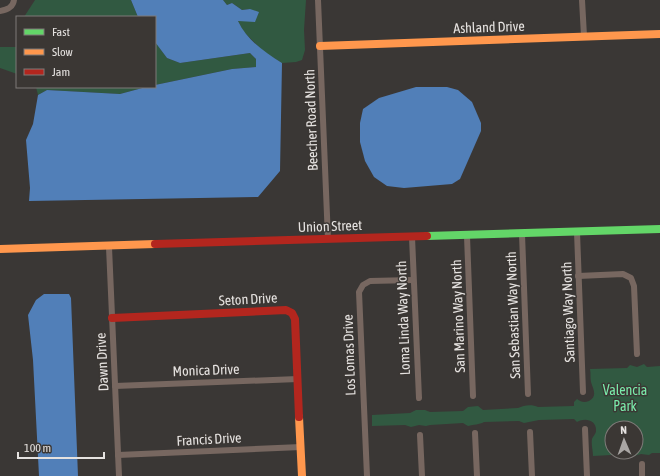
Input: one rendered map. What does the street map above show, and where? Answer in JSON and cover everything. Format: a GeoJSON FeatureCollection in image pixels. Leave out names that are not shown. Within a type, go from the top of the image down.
{"type":"FeatureCollection","features":[{"type":"Feature","properties":{"kind":"street"},"geometry":{"type":"LineString","coordinates":[[0,10],[9,9],[12,7],[14,0]]}},
{"type":"Feature","properties":{"kind":"street","name":"Beecher Road North"},"geometry":{"type":"LineString","coordinates":[[318,0],[328,239]]}},
{"type":"Feature","properties":{"kind":"street"},"geometry":{"type":"LineString","coordinates":[[582,0],[584,36]]}},
{"type":"Feature","properties":{"kind":"street","name":"Ashland Drive"},"geometry":{"type":"LineString","coordinates":[[320,46],[660,34]]}},
{"type":"Feature","properties":{"kind":"street","name":"Union Street"},"geometry":{"type":"LineString","coordinates":[[0,249],[109,247],[660,229]]}},
{"type":"Feature","properties":{"kind":"street","name":"Santiago Way North"},"geometry":{"type":"LineString","coordinates":[[577,232],[584,392]]}},
{"type":"Feature","properties":{"kind":"street","name":"San Sebastian Way North"},"geometry":{"type":"LineString","coordinates":[[522,234],[528,394]]}},
{"type":"Feature","properties":{"kind":"street","name":"San Marino Way North"},"geometry":{"type":"LineString","coordinates":[[466,236],[473,396]]}},
{"type":"Feature","properties":{"kind":"street","name":"Loma Linda Way North"},"geometry":{"type":"LineString","coordinates":[[412,237],[419,398]]}},
{"type":"Feature","properties":{"kind":"street","name":"Dawn Drive"},"geometry":{"type":"LineString","coordinates":[[109,247],[119,476]]}},
{"type":"Feature","properties":{"kind":"street"},"geometry":{"type":"LineString","coordinates":[[578,276],[623,274],[631,278],[634,286],[637,354]]}},
{"type":"Feature","properties":{"kind":"street","name":"Los Lomas Drive"},"geometry":{"type":"LineString","coordinates":[[366,476],[359,292],[363,285],[370,282],[413,280]]}},
{"type":"Feature","properties":{"kind":"street","name":"Seton Drive"},"geometry":{"type":"LineString","coordinates":[[112,318],[290,311],[296,319],[302,476]]}},
{"type":"Feature","properties":{"kind":"street","name":"Monica Drive"},"geometry":{"type":"LineString","coordinates":[[115,386],[298,378]]}},
{"type":"Feature","properties":{"kind":"street"},"geometry":{"type":"LineString","coordinates":[[585,429],[587,476]]}},
{"type":"Feature","properties":{"kind":"street"},"geometry":{"type":"LineString","coordinates":[[530,432],[532,476]]}},
{"type":"Feature","properties":{"kind":"street"},"geometry":{"type":"LineString","coordinates":[[475,433],[476,476]]}},
{"type":"Feature","properties":{"kind":"street"},"geometry":{"type":"LineString","coordinates":[[420,435],[422,476]]}},
{"type":"Feature","properties":{"kind":"street","name":"Francis Drive"},"geometry":{"type":"LineString","coordinates":[[118,454],[301,446]]}},
{"type":"Feature","properties":{"kind":"street"},"geometry":{"type":"LineString","coordinates":[[642,464],[642,476]]}},
{"type":"Feature","properties":{"kind":"green space"},"geometry":{"type":"Polygon","coordinates":[[[35,0],[131,0],[138,16],[25,16],[35,0]]]}},
{"type":"Feature","properties":{"kind":"green space"},"geometry":{"type":"Polygon","coordinates":[[[223,0],[306,0],[304,30],[305,50],[302,60],[282,63],[264,52],[243,31],[238,21],[250,9],[242,10],[232,3],[227,5],[223,0]]]}},
{"type":"Feature","properties":{"kind":"green space"},"geometry":{"type":"Polygon","coordinates":[[[156,43],[167,58],[180,63],[250,53],[256,59],[256,67],[232,69],[156,85],[156,43]]]}},
{"type":"Feature","properties":{"kind":"green space"},"geometry":{"type":"Polygon","coordinates":[[[0,47],[16,47],[16,74],[0,68],[0,47]]]}},
{"type":"Feature","properties":{"kind":"green space"},"geometry":{"type":"Polygon","coordinates":[[[36,88],[142,88],[120,94],[47,90],[38,95],[36,88]]]}},
{"type":"Feature","properties":{"kind":"green space","name":"Valencia Park"},"geometry":{"type":"Polygon","coordinates":[[[644,364],[647,367],[660,366],[660,453],[644,454],[644,420],[604,420],[604,455],[593,456],[592,438],[596,432],[596,427],[590,420],[580,420],[577,422],[574,419],[539,420],[524,423],[519,421],[484,422],[468,426],[463,423],[426,426],[419,425],[411,427],[405,425],[372,426],[372,415],[410,413],[416,410],[425,410],[430,412],[463,411],[468,407],[478,406],[483,410],[518,408],[528,405],[538,407],[574,406],[574,402],[577,399],[586,402],[592,399],[594,395],[590,369],[627,368],[630,365],[637,367],[644,364]]]}},
{"type":"Feature","properties":{"kind":"water"},"geometry":{"type":"Polygon","coordinates":[[[131,0],[223,0],[227,5],[232,3],[242,10],[250,9],[259,12],[255,22],[238,21],[251,40],[282,63],[280,171],[258,197],[29,201],[30,188],[26,140],[33,124],[38,95],[47,90],[120,94],[142,88],[156,88],[156,85],[232,69],[256,67],[256,59],[250,53],[180,63],[167,58],[156,43],[156,16],[138,16],[131,0]]]}},
{"type":"Feature","properties":{"kind":"water"},"geometry":{"type":"Polygon","coordinates":[[[416,87],[447,87],[458,90],[472,102],[481,123],[481,131],[460,179],[452,184],[404,188],[387,186],[374,177],[365,161],[360,142],[360,123],[363,109],[379,98],[416,87]]]}},
{"type":"Feature","properties":{"kind":"water"},"geometry":{"type":"Polygon","coordinates":[[[44,294],[69,294],[71,298],[78,476],[39,476],[33,360],[28,315],[36,300],[44,294]]]}},
{"type":"Feature","properties":{"kind":"traffic: fast"},"geometry":{"type":"LineString","coordinates":[[427,236],[660,229]]}},
{"type":"Feature","properties":{"kind":"traffic: slow"},"geometry":{"type":"LineString","coordinates":[[320,46],[660,34]]}},
{"type":"Feature","properties":{"kind":"traffic: slow"},"geometry":{"type":"LineString","coordinates":[[0,249],[155,244]]}},
{"type":"Feature","properties":{"kind":"traffic: slow"},"geometry":{"type":"LineString","coordinates":[[299,417],[302,476]]}},
{"type":"Feature","properties":{"kind":"traffic: jam"},"geometry":{"type":"LineString","coordinates":[[155,244],[427,236]]}},
{"type":"Feature","properties":{"kind":"traffic: jam"},"geometry":{"type":"LineString","coordinates":[[112,318],[286,310],[292,313],[295,319],[299,417]]}}]}
